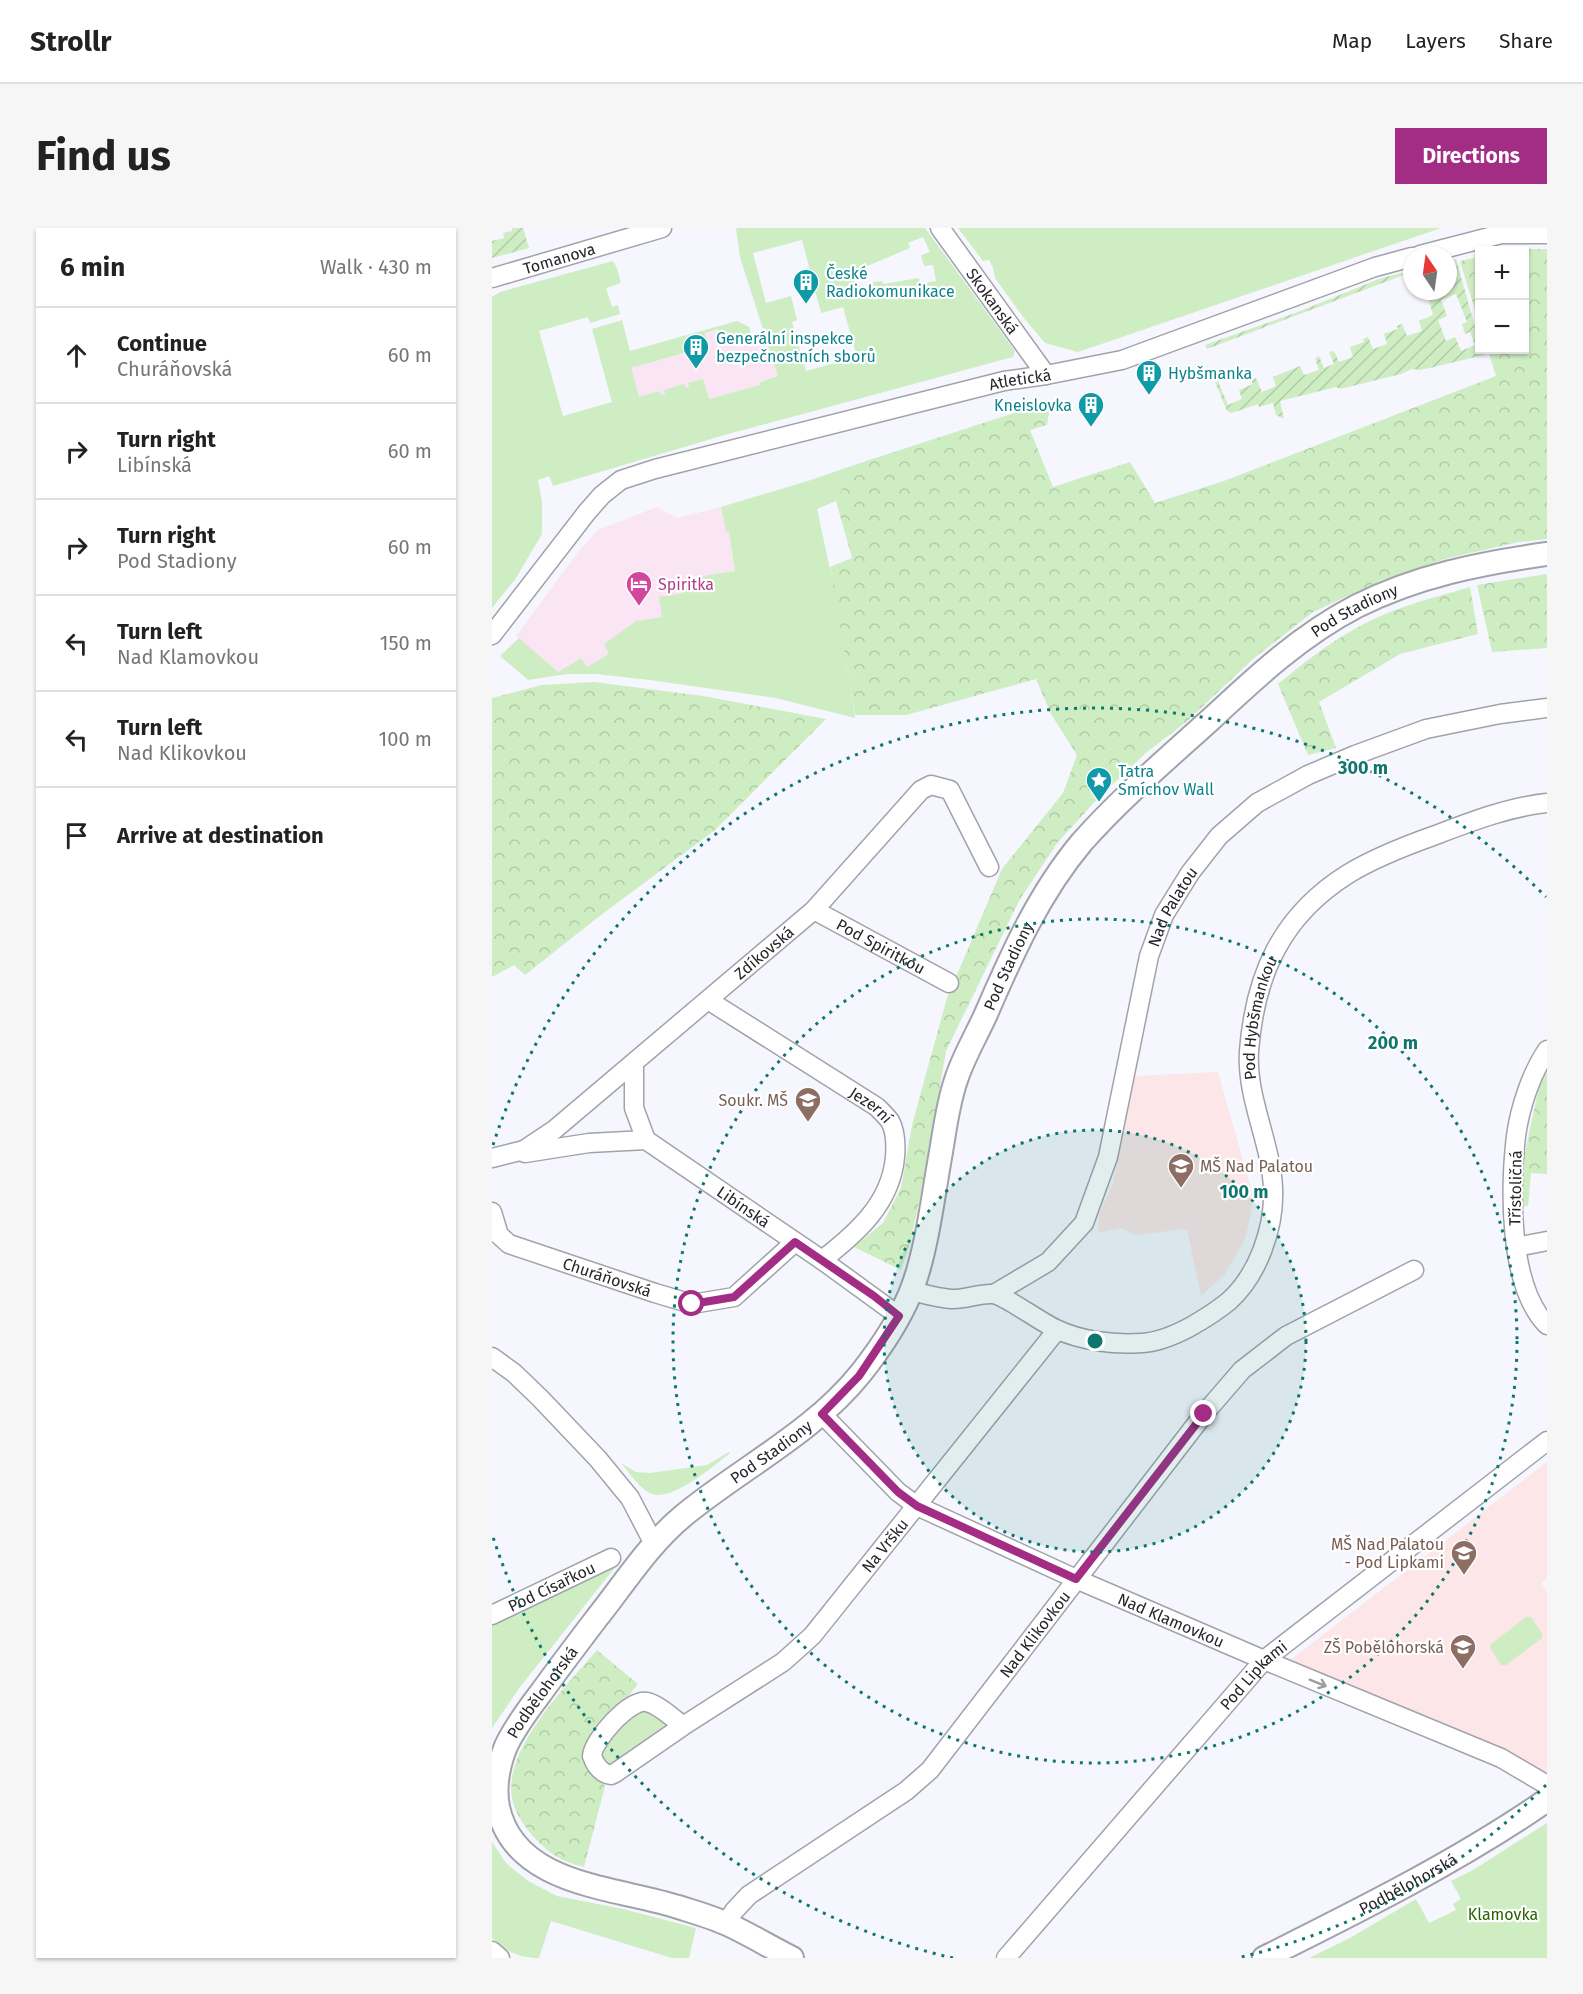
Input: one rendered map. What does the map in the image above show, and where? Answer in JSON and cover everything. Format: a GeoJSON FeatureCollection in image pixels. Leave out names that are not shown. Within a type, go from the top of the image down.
{"type":"FeatureCollection","features":[{"type":"Feature","properties":{"kind":"main road","name":"Pod Stadiony"},"geometry":{"type":"LineString","coordinates":[[654,1544],[692,1509],[822,1414],[859,1376],[899,1316],[911,1291],[929,1219],[955,1082],[1031,917],[1055,878],[1081,843],[1173,753],[1267,668],[1308,635],[1357,606],[1417,581],[1470,566],[1547,554]]}},
{"type":"Feature","properties":{"kind":"main road","name":"Podbělohorská"},"geometry":{"type":"LineString","coordinates":[[654,1544],[518,1723],[507,1745],[496,1782],[498,1805],[505,1828],[529,1858],[540,1866],[566,1877],[674,1905],[726,1924],[792,1958]]}},
{"type":"Feature","properties":{"kind":"main road","name":"Podbělohorská"},"geometry":{"type":"LineString","coordinates":[[1264,1958],[1392,1893],[1547,1800]]}},
{"type":"Feature","properties":{"kind":"street","name":"Tomanova"},"geometry":{"type":"LineString","coordinates":[[492,278],[662,228]]}},
{"type":"Feature","properties":{"kind":"street","name":"Skokanská"},"geometry":{"type":"LineString","coordinates":[[940,228],[1046,375]]}},
{"type":"Feature","properties":{"kind":"street"},"geometry":{"type":"LineString","coordinates":[[1450,246],[1500,231],[1547,234]]}},
{"type":"Feature","properties":{"kind":"street","name":"Atletická"},"geometry":{"type":"LineString","coordinates":[[492,635],[587,512],[602,495],[621,480],[667,466],[1004,381],[1122,360],[1375,267],[1403,259]]}},
{"type":"Feature","properties":{"kind":"street","name":"Nad Palatou"},"geometry":{"type":"LineString","coordinates":[[994,1294],[1048,1262],[1084,1223],[1108,1157],[1149,956],[1164,915],[1190,873],[1219,836],[1257,803],[1308,775],[1355,755],[1426,729],[1500,714],[1547,708]]}},
{"type":"Feature","properties":{"kind":"street","name":"Zdíkovská"},"geometry":{"type":"LineString","coordinates":[[492,1159],[524,1150],[554,1130],[814,910],[921,790],[931,785],[950,790],[989,867]]}},
{"type":"Feature","properties":{"kind":"street","name":"Pod Hybšmankou"},"geometry":{"type":"LineString","coordinates":[[994,1294],[1057,1330],[1101,1342],[1143,1343],[1172,1336],[1207,1318],[1231,1300],[1249,1277],[1262,1251],[1272,1216],[1274,1189],[1250,1080],[1249,1053],[1258,995],[1274,948],[1318,896],[1350,872],[1454,828],[1504,811],[1547,803]]}},
{"type":"Feature","properties":{"kind":"street","name":"Pod Spiritkou"},"geometry":{"type":"LineString","coordinates":[[814,910],[949,983]]}},
{"type":"Feature","properties":{"kind":"street","name":"Jezerní"},"geometry":{"type":"LineString","coordinates":[[708,1000],[877,1107],[891,1122],[896,1141],[894,1170],[880,1204],[850,1239],[822,1260]]}},
{"type":"Feature","properties":{"kind":"street","name":"Třístoličná"},"geometry":{"type":"LineString","coordinates":[[1547,1050],[1526,1095],[1516,1134],[1512,1192],[1515,1247],[1529,1299],[1538,1316],[1547,1325]]}},
{"type":"Feature","properties":{"kind":"street"},"geometry":{"type":"LineString","coordinates":[[492,1159],[589,1143],[646,1140],[634,1108],[634,1063]]}},
{"type":"Feature","properties":{"kind":"street","name":"Libínská"},"geometry":{"type":"LineString","coordinates":[[646,1140],[822,1260],[899,1316]]}},
{"type":"Feature","properties":{"kind":"street","name":"Churáňovská"},"geometry":{"type":"LineString","coordinates":[[492,1212],[499,1234],[509,1244],[692,1304],[734,1297],[795,1242]]}},
{"type":"Feature","properties":{"kind":"street"},"geometry":{"type":"LineString","coordinates":[[1515,1247],[1547,1241]]}},
{"type":"Feature","properties":{"kind":"street","name":"Nad Klikovkou"},"geometry":{"type":"LineString","coordinates":[[726,1924],[734,1911],[749,1895],[906,1791],[930,1770],[1204,1414],[1242,1370],[1286,1336],[1414,1270]]}},
{"type":"Feature","properties":{"kind":"street"},"geometry":{"type":"LineString","coordinates":[[911,1291],[953,1299],[994,1294]]}},
{"type":"Feature","properties":{"kind":"street","name":"Na Vršku"},"geometry":{"type":"LineString","coordinates":[[683,1726],[644,1701],[624,1712],[596,1743],[592,1756],[598,1769],[611,1775],[783,1662],[812,1636],[1057,1330]]}},
{"type":"Feature","properties":{"kind":"street"},"geometry":{"type":"LineString","coordinates":[[492,1357],[514,1373],[540,1398],[598,1459],[630,1498],[654,1544]]}},
{"type":"Feature","properties":{"kind":"street","name":"Nad Klamovkou"},"geometry":{"type":"LineString","coordinates":[[822,1414],[898,1492],[917,1506],[1076,1579],[1501,1758],[1547,1785]]}},
{"type":"Feature","properties":{"kind":"street","name":"Pod Lipkami"},"geometry":{"type":"LineString","coordinates":[[1006,1958],[1264,1660],[1547,1441]]}},
{"type":"Feature","properties":{"kind":"street","name":"Pod Císařkou"},"geometry":{"type":"LineString","coordinates":[[492,1615],[611,1558]]}},
{"type":"Feature","properties":{"kind":"street"},"geometry":{"type":"LineString","coordinates":[[492,1951],[500,1958]]}},
{"type":"Feature","properties":{"kind":"shaded area","name":"Generální inspekce bezpečnostních sborů"},"geometry":{"type":"Polygon","coordinates":[[[718,329],[721,340],[725,341],[765,331],[778,376],[760,381],[761,385],[709,399],[703,379],[688,383],[690,387],[685,388],[684,384],[664,390],[665,394],[661,395],[659,391],[639,397],[630,365],[635,367],[708,347],[705,333],[718,329]]]}},
{"type":"Feature","properties":{"kind":"shaded area"},"geometry":{"type":"Polygon","coordinates":[[[657,507],[677,518],[721,507],[726,530],[729,532],[735,571],[683,579],[685,593],[662,617],[636,621],[604,644],[610,654],[587,668],[580,658],[558,672],[516,636],[579,551],[598,530],[657,507]]]}},
{"type":"Feature","properties":{"kind":"shaded area","name":"MŠ Nad Palatou"},"geometry":{"type":"Polygon","coordinates":[[[1218,1072],[1253,1196],[1245,1239],[1225,1274],[1201,1296],[1187,1229],[1134,1235],[1121,1228],[1098,1233],[1099,1215],[1113,1183],[1135,1076],[1218,1072]]]}},
{"type":"Feature","properties":{"kind":"shaded area"},"geometry":{"type":"Polygon","coordinates":[[[1547,1462],[1547,1579],[1541,1583],[1547,1591],[1547,1774],[1459,1731],[1289,1661],[1547,1462]]]}},
{"type":"Feature","properties":{"kind":"green space"},"geometry":{"type":"Polygon","coordinates":[[[512,228],[523,228],[529,248],[492,258],[492,241],[504,238],[503,233],[512,231],[512,228]]]}},
{"type":"Feature","properties":{"kind":"green space"},"geometry":{"type":"Polygon","coordinates":[[[736,228],[925,228],[1015,351],[1013,357],[721,436],[553,486],[549,476],[538,480],[542,502],[542,534],[516,578],[492,608],[492,297],[500,292],[613,261],[621,283],[606,288],[612,307],[618,305],[620,314],[590,323],[588,317],[539,331],[563,416],[612,402],[592,329],[622,320],[630,351],[737,321],[749,327],[751,334],[724,341],[721,340],[718,329],[705,333],[709,346],[635,367],[631,366],[639,397],[659,391],[661,395],[665,394],[664,390],[684,384],[686,388],[689,387],[688,383],[703,379],[709,399],[760,385],[760,382],[778,376],[740,257],[736,228]],[[923,237],[908,243],[910,248],[865,267],[865,270],[858,271],[854,276],[855,283],[870,288],[873,282],[882,281],[883,284],[919,278],[920,284],[936,281],[933,265],[924,266],[921,255],[930,252],[923,237]],[[802,240],[753,253],[766,303],[791,296],[797,320],[792,322],[806,371],[857,357],[843,307],[821,313],[802,240]]]}},
{"type":"Feature","properties":{"kind":"green space"},"geometry":{"type":"Polygon","coordinates":[[[958,228],[1441,228],[1078,352],[1045,343],[995,278],[989,260],[983,261],[958,228]]]}},
{"type":"Feature","properties":{"kind":"green space"},"geometry":{"type":"Polygon","coordinates":[[[1529,249],[1547,249],[1547,539],[1519,542],[1448,558],[1380,581],[1313,612],[1253,659],[1186,722],[1147,752],[1099,797],[1058,842],[1020,899],[946,1051],[922,1189],[910,1243],[901,1270],[854,1247],[883,1223],[901,1188],[912,1125],[947,998],[1002,869],[1063,793],[1077,755],[1051,714],[1036,679],[906,715],[855,715],[830,567],[852,558],[836,501],[854,465],[1051,401],[1047,425],[1030,430],[1053,487],[1130,462],[1155,503],[1224,481],[1496,376],[1489,354],[1529,354],[1529,249]]]}},
{"type":"Feature","properties":{"kind":"green space"},"geometry":{"type":"Polygon","coordinates":[[[1475,258],[1475,310],[1460,261],[1475,258]]]}},
{"type":"Feature","properties":{"kind":"green space"},"geometry":{"type":"Polygon","coordinates":[[[1457,263],[1475,327],[1475,345],[1470,332],[1465,334],[1462,324],[1467,322],[1457,297],[1457,263]]]}},
{"type":"Feature","properties":{"kind":"green space"},"geometry":{"type":"Polygon","coordinates":[[[1403,272],[1403,275],[1207,349],[1205,345],[1298,312],[1379,279],[1403,272]]]}},
{"type":"Feature","properties":{"kind":"green space"},"geometry":{"type":"Polygon","coordinates":[[[1429,300],[1441,300],[1447,316],[1438,320],[1446,341],[1455,337],[1461,351],[1475,345],[1475,354],[1484,355],[1420,370],[1412,369],[1401,374],[1340,389],[1336,387],[1280,401],[1284,419],[1276,415],[1273,403],[1259,407],[1258,404],[1232,413],[1227,411],[1215,382],[1218,381],[1228,405],[1242,399],[1239,390],[1253,384],[1251,380],[1256,378],[1262,392],[1276,386],[1273,377],[1300,366],[1304,375],[1319,370],[1315,358],[1319,356],[1324,368],[1334,364],[1329,352],[1334,351],[1339,362],[1353,357],[1350,347],[1364,342],[1363,339],[1368,337],[1373,349],[1387,344],[1384,334],[1398,329],[1397,326],[1402,324],[1407,336],[1422,331],[1419,321],[1433,315],[1429,300]]]}},
{"type":"Feature","properties":{"kind":"green space"},"geometry":{"type":"Polygon","coordinates":[[[854,465],[836,501],[817,509],[836,597],[855,718],[776,698],[650,680],[596,674],[567,674],[528,680],[500,656],[519,638],[558,672],[581,658],[587,667],[609,654],[604,644],[636,621],[662,617],[659,597],[684,593],[683,579],[735,571],[729,532],[726,531],[721,507],[854,465]]]}},
{"type":"Feature","properties":{"kind":"green space"},"geometry":{"type":"Polygon","coordinates":[[[1547,574],[1547,648],[1492,652],[1477,585],[1547,574]]]}},
{"type":"Feature","properties":{"kind":"green space"},"geometry":{"type":"Polygon","coordinates":[[[1470,587],[1478,634],[1400,654],[1319,702],[1336,748],[1308,755],[1278,684],[1308,660],[1353,630],[1412,604],[1470,587]]]}},
{"type":"Feature","properties":{"kind":"green space"},"geometry":{"type":"Polygon","coordinates":[[[594,682],[703,696],[826,719],[715,830],[525,975],[514,965],[492,977],[492,698],[542,685],[594,682]]]}},
{"type":"Feature","properties":{"kind":"green space"},"geometry":{"type":"Polygon","coordinates":[[[1547,1061],[1547,1174],[1531,1173],[1528,1206],[1521,1207],[1520,1177],[1543,1067],[1547,1061]]]}},
{"type":"Feature","properties":{"kind":"green space"},"geometry":{"type":"Polygon","coordinates":[[[729,1452],[692,1482],[669,1493],[659,1495],[650,1493],[642,1487],[621,1463],[636,1472],[650,1473],[707,1465],[729,1452]]]}},
{"type":"Feature","properties":{"kind":"green space"},"geometry":{"type":"Polygon","coordinates":[[[621,1557],[520,1687],[492,1728],[492,1623],[621,1557]]]}},
{"type":"Feature","properties":{"kind":"green space"},"geometry":{"type":"Polygon","coordinates":[[[1526,1617],[1531,1617],[1542,1633],[1542,1638],[1506,1665],[1501,1665],[1490,1648],[1491,1644],[1526,1617]]]}},
{"type":"Feature","properties":{"kind":"green space"},"geometry":{"type":"Polygon","coordinates":[[[597,1650],[638,1684],[586,1749],[585,1760],[605,1786],[584,1867],[555,1855],[531,1834],[515,1808],[512,1798],[512,1779],[517,1759],[540,1718],[597,1650]]]}},
{"type":"Feature","properties":{"kind":"green space"},"geometry":{"type":"Polygon","coordinates":[[[643,1705],[668,1723],[670,1728],[613,1768],[604,1768],[596,1756],[621,1720],[643,1705]]]}},
{"type":"Feature","properties":{"kind":"green space","name":"Klamovka"},"geometry":{"type":"Polygon","coordinates":[[[1547,1823],[1547,1958],[1309,1958],[1350,1938],[1416,1899],[1429,1923],[1456,1910],[1453,1904],[1461,1899],[1451,1881],[1473,1870],[1547,1823]]]}},
{"type":"Feature","properties":{"kind":"green space"},"geometry":{"type":"Polygon","coordinates":[[[492,1842],[506,1863],[528,1881],[557,1896],[623,1909],[696,1928],[689,1958],[672,1958],[551,1921],[539,1958],[526,1957],[508,1950],[492,1938],[492,1842]]]}},
{"type":"Feature","properties":{"kind":"place","name":"České Radiokomunikace"},"geometry":{"type":"Point","coordinates":[806,305]}},
{"type":"Feature","properties":{"kind":"place","name":"Generální inspekce bezpečnostních sborů"},"geometry":{"type":"Point","coordinates":[696,370]}},
{"type":"Feature","properties":{"kind":"place","name":"Hybšmanka"},"geometry":{"type":"Point","coordinates":[1149,396]}},
{"type":"Feature","properties":{"kind":"place","name":"Kneislovka"},"geometry":{"type":"Point","coordinates":[1091,428]}},
{"type":"Feature","properties":{"kind":"place","name":"Spiritka"},"geometry":{"type":"Point","coordinates":[639,607]}},
{"type":"Feature","properties":{"kind":"place","name":"Tatra Smíchov Wall"},"geometry":{"type":"Point","coordinates":[1099,803]}},
{"type":"Feature","properties":{"kind":"place","name":"Soukr. MŠ"},"geometry":{"type":"Point","coordinates":[808,1123]}},
{"type":"Feature","properties":{"kind":"place","name":"MŠ Nad Palatou"},"geometry":{"type":"Point","coordinates":[1181,1189]}},
{"type":"Feature","properties":{"kind":"place","name":"MŠ Nad Palatou - Pod Lipkami"},"geometry":{"type":"Point","coordinates":[1464,1576]}},
{"type":"Feature","properties":{"kind":"place","name":"ZŠ Pobělohorská"},"geometry":{"type":"Point","coordinates":[1463,1670]}},
{"type":"Feature","properties":{"kind":"route"},"geometry":{"type":"LineString","coordinates":[[692,1304],[734,1297],[795,1242],[874,1296],[899,1316],[859,1376],[822,1414],[898,1492],[917,1506],[1076,1579],[1204,1414]]}}]}
